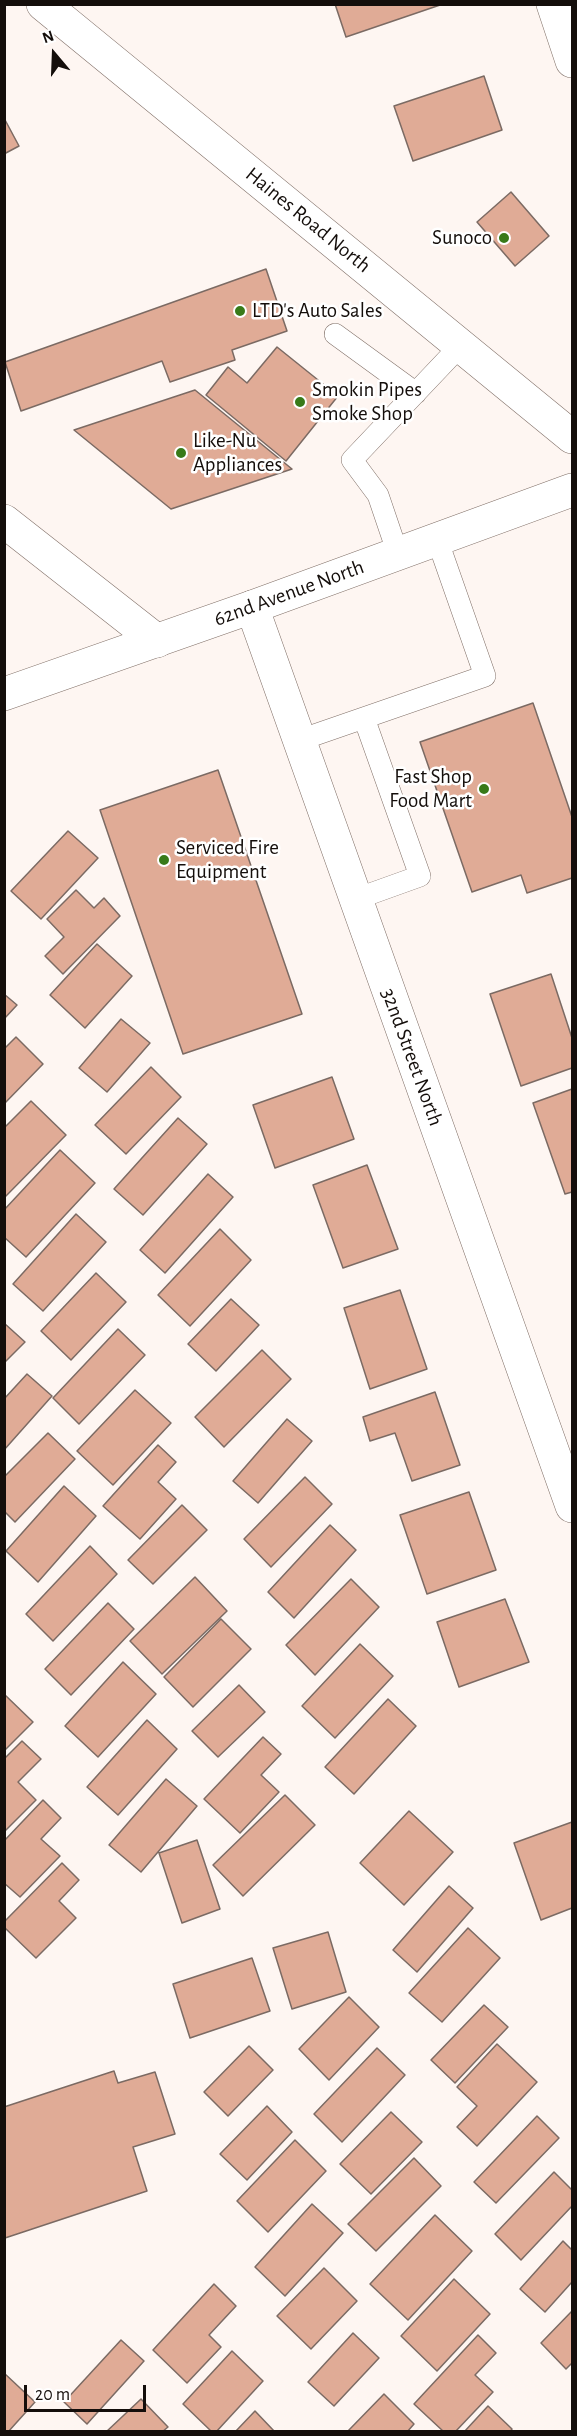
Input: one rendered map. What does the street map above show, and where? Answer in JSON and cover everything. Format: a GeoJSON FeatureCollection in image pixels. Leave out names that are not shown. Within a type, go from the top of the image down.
{"type":"FeatureCollection","features":[{"type":"Feature","properties":{"kind":"street","name":"Haines Road North"},"geometry":{"type":"LineString","coordinates":[[42,4],[573,437]]}},
{"type":"Feature","properties":{"kind":"street"},"geometry":{"type":"LineString","coordinates":[[553,4],[573,61]]}},
{"type":"Feature","properties":{"kind":"street","name":"62nd Avenue North"},"geometry":{"type":"LineString","coordinates":[[4,694],[252,607],[573,490]]}},
{"type":"Feature","properties":{"kind":"street"},"geometry":{"type":"LineString","coordinates":[[4,521],[157,641]]}},
{"type":"Feature","properties":{"kind":"street","name":"32nd Street North"},"geometry":{"type":"LineString","coordinates":[[252,607],[573,1506]]}},
{"type":"Feature","properties":{"kind":"lane"},"geometry":{"type":"LineString","coordinates":[[335,334],[416,393]]}},
{"type":"Feature","properties":{"kind":"lane"},"geometry":{"type":"LineString","coordinates":[[398,554],[378,495],[352,460],[461,345]]}},
{"type":"Feature","properties":{"kind":"lane"},"geometry":{"type":"LineString","coordinates":[[300,740],[485,676],[437,539]]}},
{"type":"Feature","properties":{"kind":"lane"},"geometry":{"type":"LineString","coordinates":[[356,899],[420,876],[364,718]]}},
{"type":"Feature","properties":{"kind":"building"},"geometry":{"type":"Polygon","coordinates":[[[335,4],[443,4],[346,37],[335,4]]]}},
{"type":"Feature","properties":{"kind":"building"},"geometry":{"type":"Polygon","coordinates":[[[484,76],[502,130],[413,161],[394,106],[484,76]]]}},
{"type":"Feature","properties":{"kind":"building"},"geometry":{"type":"Polygon","coordinates":[[[4,118],[19,146],[4,154],[4,118]]]}},
{"type":"Feature","properties":{"kind":"building"},"geometry":{"type":"Polygon","coordinates":[[[511,192],[549,236],[515,266],[477,222],[511,192]]]}},
{"type":"Feature","properties":{"kind":"building"},"geometry":{"type":"Polygon","coordinates":[[[266,269],[287,331],[232,350],[235,360],[170,382],[162,361],[21,411],[5,362],[266,269]]]}},
{"type":"Feature","properties":{"kind":"building"},"geometry":{"type":"Polygon","coordinates":[[[277,347],[338,396],[286,461],[206,395],[228,367],[247,383],[277,347]]]}},
{"type":"Feature","properties":{"kind":"building"},"geometry":{"type":"Polygon","coordinates":[[[195,390],[292,469],[171,509],[74,430],[195,390]]]}},
{"type":"Feature","properties":{"kind":"building"},"geometry":{"type":"Polygon","coordinates":[[[533,703],[572,817],[572,878],[527,893],[521,875],[472,892],[420,742],[533,703]]]}},
{"type":"Feature","properties":{"kind":"building"},"geometry":{"type":"Polygon","coordinates":[[[218,770],[302,1014],[183,1054],[100,810],[218,770]]]}},
{"type":"Feature","properties":{"kind":"building"},"geometry":{"type":"Polygon","coordinates":[[[68,831],[98,858],[41,919],[11,891],[68,831]]]}},
{"type":"Feature","properties":{"kind":"building"},"geometry":{"type":"Polygon","coordinates":[[[76,890],[94,908],[104,898],[120,916],[63,974],[45,956],[64,937],[47,919],[76,890]]]}},
{"type":"Feature","properties":{"kind":"building"},"geometry":{"type":"Polygon","coordinates":[[[97,944],[132,976],[85,1028],[50,995],[97,944]]]}},
{"type":"Feature","properties":{"kind":"building"},"geometry":{"type":"Polygon","coordinates":[[[551,974],[572,1038],[572,1068],[521,1086],[490,994],[551,974]]]}},
{"type":"Feature","properties":{"kind":"building"},"geometry":{"type":"Polygon","coordinates":[[[4,994],[17,1005],[4,1019],[4,994]]]}},
{"type":"Feature","properties":{"kind":"building"},"geometry":{"type":"Polygon","coordinates":[[[121,1019],[150,1043],[107,1092],[79,1068],[121,1019]]]}},
{"type":"Feature","properties":{"kind":"building"},"geometry":{"type":"Polygon","coordinates":[[[16,1037],[43,1064],[4,1104],[4,1049],[16,1037]]]}},
{"type":"Feature","properties":{"kind":"building"},"geometry":{"type":"Polygon","coordinates":[[[151,1067],[181,1097],[126,1154],[95,1125],[151,1067]]]}},
{"type":"Feature","properties":{"kind":"building"},"geometry":{"type":"Polygon","coordinates":[[[332,1077],[354,1139],[275,1168],[253,1105],[332,1077]]]}},
{"type":"Feature","properties":{"kind":"building"},"geometry":{"type":"Polygon","coordinates":[[[572,1089],[572,1192],[565,1194],[533,1103],[572,1089]]]}},
{"type":"Feature","properties":{"kind":"building"},"geometry":{"type":"Polygon","coordinates":[[[31,1101],[66,1135],[4,1198],[4,1128],[31,1101]]]}},
{"type":"Feature","properties":{"kind":"building"},"geometry":{"type":"Polygon","coordinates":[[[178,1118],[207,1144],[143,1215],[114,1189],[178,1118]]]}},
{"type":"Feature","properties":{"kind":"building"},"geometry":{"type":"Polygon","coordinates":[[[60,1150],[95,1183],[26,1257],[4,1237],[4,1210],[60,1150]]]}},
{"type":"Feature","properties":{"kind":"building"},"geometry":{"type":"Polygon","coordinates":[[[367,1165],[398,1249],[343,1268],[313,1185],[367,1165]]]}},
{"type":"Feature","properties":{"kind":"building"},"geometry":{"type":"Polygon","coordinates":[[[208,1174],[233,1197],[165,1273],[140,1250],[208,1174]]]}},
{"type":"Feature","properties":{"kind":"building"},"geometry":{"type":"Polygon","coordinates":[[[76,1214],[106,1242],[43,1311],[13,1284],[76,1214]]]}},
{"type":"Feature","properties":{"kind":"building"},"geometry":{"type":"Polygon","coordinates":[[[220,1229],[251,1260],[190,1326],[158,1295],[220,1229]]]}},
{"type":"Feature","properties":{"kind":"building"},"geometry":{"type":"Polygon","coordinates":[[[96,1273],[126,1302],[71,1360],[41,1331],[96,1273]]]}},
{"type":"Feature","properties":{"kind":"building"},"geometry":{"type":"Polygon","coordinates":[[[400,1290],[427,1369],[370,1389],[344,1308],[400,1290]]]}},
{"type":"Feature","properties":{"kind":"building"},"geometry":{"type":"Polygon","coordinates":[[[231,1299],[259,1325],[216,1371],[188,1344],[231,1299]]]}},
{"type":"Feature","properties":{"kind":"building"},"geometry":{"type":"Polygon","coordinates":[[[4,1323],[25,1342],[4,1363],[4,1323]]]}},
{"type":"Feature","properties":{"kind":"building"},"geometry":{"type":"Polygon","coordinates":[[[118,1329],[145,1355],[79,1424],[53,1398],[118,1329]]]}},
{"type":"Feature","properties":{"kind":"building"},"geometry":{"type":"Polygon","coordinates":[[[262,1350],[291,1379],[224,1447],[195,1417],[262,1350]]]}},
{"type":"Feature","properties":{"kind":"building"},"geometry":{"type":"Polygon","coordinates":[[[27,1374],[52,1396],[4,1450],[4,1399],[27,1374]]]}},
{"type":"Feature","properties":{"kind":"building"},"geometry":{"type":"Polygon","coordinates":[[[135,1390],[171,1423],[113,1485],[77,1451],[135,1390]]]}},
{"type":"Feature","properties":{"kind":"building"},"geometry":{"type":"Polygon","coordinates":[[[435,1392],[460,1465],[412,1481],[395,1433],[370,1441],[363,1417],[435,1392]]]}},
{"type":"Feature","properties":{"kind":"building"},"geometry":{"type":"Polygon","coordinates":[[[287,1419],[312,1441],[258,1503],[233,1481],[287,1419]]]}},
{"type":"Feature","properties":{"kind":"building"},"geometry":{"type":"Polygon","coordinates":[[[48,1433],[75,1459],[15,1522],[4,1511],[4,1477],[48,1433]]]}},
{"type":"Feature","properties":{"kind":"building"},"geometry":{"type":"Polygon","coordinates":[[[158,1445],[176,1462],[158,1482],[176,1499],[140,1539],[103,1506],[158,1445]]]}},
{"type":"Feature","properties":{"kind":"building"},"geometry":{"type":"Polygon","coordinates":[[[305,1477],[332,1504],[271,1567],[244,1539],[305,1477]]]}},
{"type":"Feature","properties":{"kind":"building"},"geometry":{"type":"Polygon","coordinates":[[[64,1486],[96,1516],[38,1582],[6,1551],[64,1486]]]}},
{"type":"Feature","properties":{"kind":"building"},"geometry":{"type":"Polygon","coordinates":[[[469,1492],[496,1570],[427,1594],[400,1515],[469,1492]]]}},
{"type":"Feature","properties":{"kind":"building"},"geometry":{"type":"Polygon","coordinates":[[[182,1505],[207,1530],[153,1584],[128,1560],[182,1505]]]}},
{"type":"Feature","properties":{"kind":"building"},"geometry":{"type":"Polygon","coordinates":[[[330,1525],[356,1550],[294,1618],[268,1592],[330,1525]]]}},
{"type":"Feature","properties":{"kind":"building"},"geometry":{"type":"Polygon","coordinates":[[[90,1546],[117,1574],[53,1641],[26,1614],[90,1546]]]}},
{"type":"Feature","properties":{"kind":"building"},"geometry":{"type":"Polygon","coordinates":[[[195,1577],[227,1611],[162,1674],[130,1641],[195,1577]]]}},
{"type":"Feature","properties":{"kind":"building"},"geometry":{"type":"Polygon","coordinates":[[[351,1579],[379,1607],[315,1675],[286,1645],[351,1579]]]}},
{"type":"Feature","properties":{"kind":"building"},"geometry":{"type":"Polygon","coordinates":[[[505,1599],[529,1662],[459,1687],[437,1622],[505,1599]]]}},
{"type":"Feature","properties":{"kind":"building"},"geometry":{"type":"Polygon","coordinates":[[[108,1603],[134,1629],[71,1695],[45,1669],[108,1603]]]}},
{"type":"Feature","properties":{"kind":"building"},"geometry":{"type":"Polygon","coordinates":[[[221,1619],[251,1649],[193,1707],[164,1677],[221,1619]]]}},
{"type":"Feature","properties":{"kind":"building"},"geometry":{"type":"Polygon","coordinates":[[[360,1644],[393,1676],[335,1738],[302,1706],[360,1644]]]}},
{"type":"Feature","properties":{"kind":"building"},"geometry":{"type":"Polygon","coordinates":[[[123,1662],[156,1694],[98,1757],[65,1726],[123,1662]]]}},
{"type":"Feature","properties":{"kind":"building"},"geometry":{"type":"Polygon","coordinates":[[[239,1685],[265,1712],[218,1757],[192,1731],[239,1685]]]}},
{"type":"Feature","properties":{"kind":"building"},"geometry":{"type":"Polygon","coordinates":[[[4,1694],[33,1722],[4,1751],[4,1694]]]}},
{"type":"Feature","properties":{"kind":"building"},"geometry":{"type":"Polygon","coordinates":[[[388,1699],[416,1726],[354,1794],[325,1767],[388,1699]]]}},
{"type":"Feature","properties":{"kind":"building"},"geometry":{"type":"Polygon","coordinates":[[[147,1720],[177,1749],[118,1815],[87,1787],[147,1720]]]}},
{"type":"Feature","properties":{"kind":"building"},"geometry":{"type":"Polygon","coordinates":[[[263,1737],[281,1754],[261,1775],[279,1792],[240,1833],[204,1799],[263,1737]]]}},
{"type":"Feature","properties":{"kind":"building"},"geometry":{"type":"Polygon","coordinates":[[[22,1741],[41,1759],[18,1782],[36,1800],[4,1832],[4,1759],[22,1741]]]}},
{"type":"Feature","properties":{"kind":"building"},"geometry":{"type":"Polygon","coordinates":[[[166,1779],[197,1806],[141,1872],[109,1845],[166,1779]]]}},
{"type":"Feature","properties":{"kind":"building"},"geometry":{"type":"Polygon","coordinates":[[[285,1795],[315,1825],[243,1896],[213,1865],[285,1795]]]}},
{"type":"Feature","properties":{"kind":"building"},"geometry":{"type":"Polygon","coordinates":[[[43,1800],[61,1818],[41,1839],[60,1856],[20,1897],[4,1883],[4,1841],[43,1800]]]}},
{"type":"Feature","properties":{"kind":"building"},"geometry":{"type":"Polygon","coordinates":[[[409,1811],[453,1852],[404,1905],[360,1863],[409,1811]]]}},
{"type":"Feature","properties":{"kind":"building"},"geometry":{"type":"Polygon","coordinates":[[[572,1822],[572,1908],[541,1920],[514,1843],[572,1822]]]}},
{"type":"Feature","properties":{"kind":"building"},"geometry":{"type":"Polygon","coordinates":[[[197,1840],[220,1909],[182,1923],[159,1853],[197,1840]]]}},
{"type":"Feature","properties":{"kind":"building"},"geometry":{"type":"Polygon","coordinates":[[[62,1863],[79,1880],[59,1901],[76,1918],[36,1958],[4,1927],[4,1922],[62,1863]]]}},
{"type":"Feature","properties":{"kind":"building"},"geometry":{"type":"Polygon","coordinates":[[[449,1886],[473,1908],[417,1972],[393,1950],[449,1886]]]}},
{"type":"Feature","properties":{"kind":"building"},"geometry":{"type":"Polygon","coordinates":[[[468,1928],[500,1958],[442,2022],[409,1993],[468,1928]]]}},
{"type":"Feature","properties":{"kind":"building"},"geometry":{"type":"Polygon","coordinates":[[[328,1932],[346,1992],[292,2009],[273,1948],[328,1932]]]}},
{"type":"Feature","properties":{"kind":"building"},"geometry":{"type":"Polygon","coordinates":[[[252,1958],[270,2011],[190,2038],[173,1984],[252,1958]]]}},
{"type":"Feature","properties":{"kind":"building"},"geometry":{"type":"Polygon","coordinates":[[[349,1997],[379,2027],[329,2080],[299,2049],[349,1997]]]}},
{"type":"Feature","properties":{"kind":"building"},"geometry":{"type":"Polygon","coordinates":[[[484,2005],[508,2027],[455,2083],[431,2060],[484,2005]]]}},
{"type":"Feature","properties":{"kind":"building"},"geometry":{"type":"Polygon","coordinates":[[[497,2044],[537,2082],[477,2146],[457,2127],[477,2106],[457,2087],[497,2044]]]}},
{"type":"Feature","properties":{"kind":"building"},"geometry":{"type":"Polygon","coordinates":[[[249,2046],[273,2070],[228,2116],[204,2092],[249,2046]]]}},
{"type":"Feature","properties":{"kind":"building"},"geometry":{"type":"Polygon","coordinates":[[[377,2048],[405,2075],[342,2142],[314,2114],[377,2048]]]}},
{"type":"Feature","properties":{"kind":"building"},"geometry":{"type":"Polygon","coordinates":[[[114,2071],[118,2083],[155,2072],[175,2134],[133,2147],[147,2191],[5,2238],[4,2107],[114,2071]]]}},
{"type":"Feature","properties":{"kind":"building"},"geometry":{"type":"Polygon","coordinates":[[[267,2106],[292,2132],[247,2180],[220,2154],[267,2106]]]}},
{"type":"Feature","properties":{"kind":"building"},"geometry":{"type":"Polygon","coordinates":[[[391,2112],[422,2142],[371,2194],[340,2164],[391,2112]]]}},
{"type":"Feature","properties":{"kind":"building"},"geometry":{"type":"Polygon","coordinates":[[[537,2116],[559,2138],[496,2203],[474,2182],[537,2116]]]}},
{"type":"Feature","properties":{"kind":"building"},"geometry":{"type":"Polygon","coordinates":[[[295,2140],[326,2171],[268,2232],[237,2201],[295,2140]]]}},
{"type":"Feature","properties":{"kind":"building"},"geometry":{"type":"Polygon","coordinates":[[[414,2158],[441,2186],[376,2251],[348,2224],[414,2158]]]}},
{"type":"Feature","properties":{"kind":"building"},"geometry":{"type":"Polygon","coordinates":[[[554,2172],[572,2190],[572,2206],[521,2260],[495,2234],[554,2172]]]}},
{"type":"Feature","properties":{"kind":"building"},"geometry":{"type":"Polygon","coordinates":[[[312,2204],[343,2233],[285,2296],[255,2267],[312,2204]]]}},
{"type":"Feature","properties":{"kind":"building"},"geometry":{"type":"Polygon","coordinates":[[[435,2215],[472,2251],[408,2320],[370,2284],[435,2215]]]}},
{"type":"Feature","properties":{"kind":"building"},"geometry":{"type":"Polygon","coordinates":[[[563,2241],[572,2250],[572,2282],[545,2312],[520,2289],[563,2241]]]}},
{"type":"Feature","properties":{"kind":"building"},"geometry":{"type":"Polygon","coordinates":[[[324,2268],[357,2301],[311,2349],[277,2316],[324,2268]]]}},
{"type":"Feature","properties":{"kind":"building"},"geometry":{"type":"Polygon","coordinates":[[[454,2279],[490,2314],[437,2371],[401,2336],[454,2279]]]}},
{"type":"Feature","properties":{"kind":"building"},"geometry":{"type":"Polygon","coordinates":[[[214,2284],[236,2306],[209,2335],[221,2347],[187,2383],[153,2350],[214,2284]]]}},
{"type":"Feature","properties":{"kind":"building"},"geometry":{"type":"Polygon","coordinates":[[[572,2311],[572,2363],[566,2369],[541,2343],[572,2311]]]}},
{"type":"Feature","properties":{"kind":"building"},"geometry":{"type":"Polygon","coordinates":[[[353,2333],[379,2358],[334,2406],[308,2382],[353,2333]]]}},
{"type":"Feature","properties":{"kind":"building"},"geometry":{"type":"Polygon","coordinates":[[[478,2335],[496,2353],[475,2375],[493,2392],[455,2432],[444,2432],[414,2404],[478,2335]]]}},
{"type":"Feature","properties":{"kind":"building"},"geometry":{"type":"Polygon","coordinates":[[[121,2340],[144,2361],[87,2424],[64,2402],[121,2340]]]}},
{"type":"Feature","properties":{"kind":"building"},"geometry":{"type":"Polygon","coordinates":[[[232,2351],[263,2381],[216,2432],[212,2432],[183,2404],[232,2351]]]}},
{"type":"Feature","properties":{"kind":"building"},"geometry":{"type":"Polygon","coordinates":[[[4,2373],[35,2402],[8,2432],[4,2432],[4,2373]]]}},
{"type":"Feature","properties":{"kind":"building"},"geometry":{"type":"Polygon","coordinates":[[[384,2394],[414,2424],[407,2432],[347,2432],[384,2394]]]}},
{"type":"Feature","properties":{"kind":"building"},"geometry":{"type":"Polygon","coordinates":[[[141,2399],[168,2427],[162,2432],[106,2432],[141,2399]]]}},
{"type":"Feature","properties":{"kind":"building"},"geometry":{"type":"Polygon","coordinates":[[[488,2406],[512,2429],[510,2432],[464,2432],[488,2406]]]}},
{"type":"Feature","properties":{"kind":"building"},"geometry":{"type":"Polygon","coordinates":[[[255,2411],[275,2432],[235,2432],[255,2411]]]}},
{"type":"Feature","properties":{"kind":"place","name":"Sunoco"},"geometry":{"type":"Point","coordinates":[504,238]}},
{"type":"Feature","properties":{"kind":"place","name":"LTD's Auto Sales"},"geometry":{"type":"Point","coordinates":[240,311]}},
{"type":"Feature","properties":{"kind":"place","name":"Smokin Pipes Smoke Shop"},"geometry":{"type":"Point","coordinates":[300,402]}},
{"type":"Feature","properties":{"kind":"place","name":"Like-Nu Appliances"},"geometry":{"type":"Point","coordinates":[181,453]}},
{"type":"Feature","properties":{"kind":"place","name":"Fast Shop Food Mart"},"geometry":{"type":"Point","coordinates":[484,789]}},
{"type":"Feature","properties":{"kind":"place","name":"Serviced Fire Equipment"},"geometry":{"type":"Point","coordinates":[164,860]}}]}
